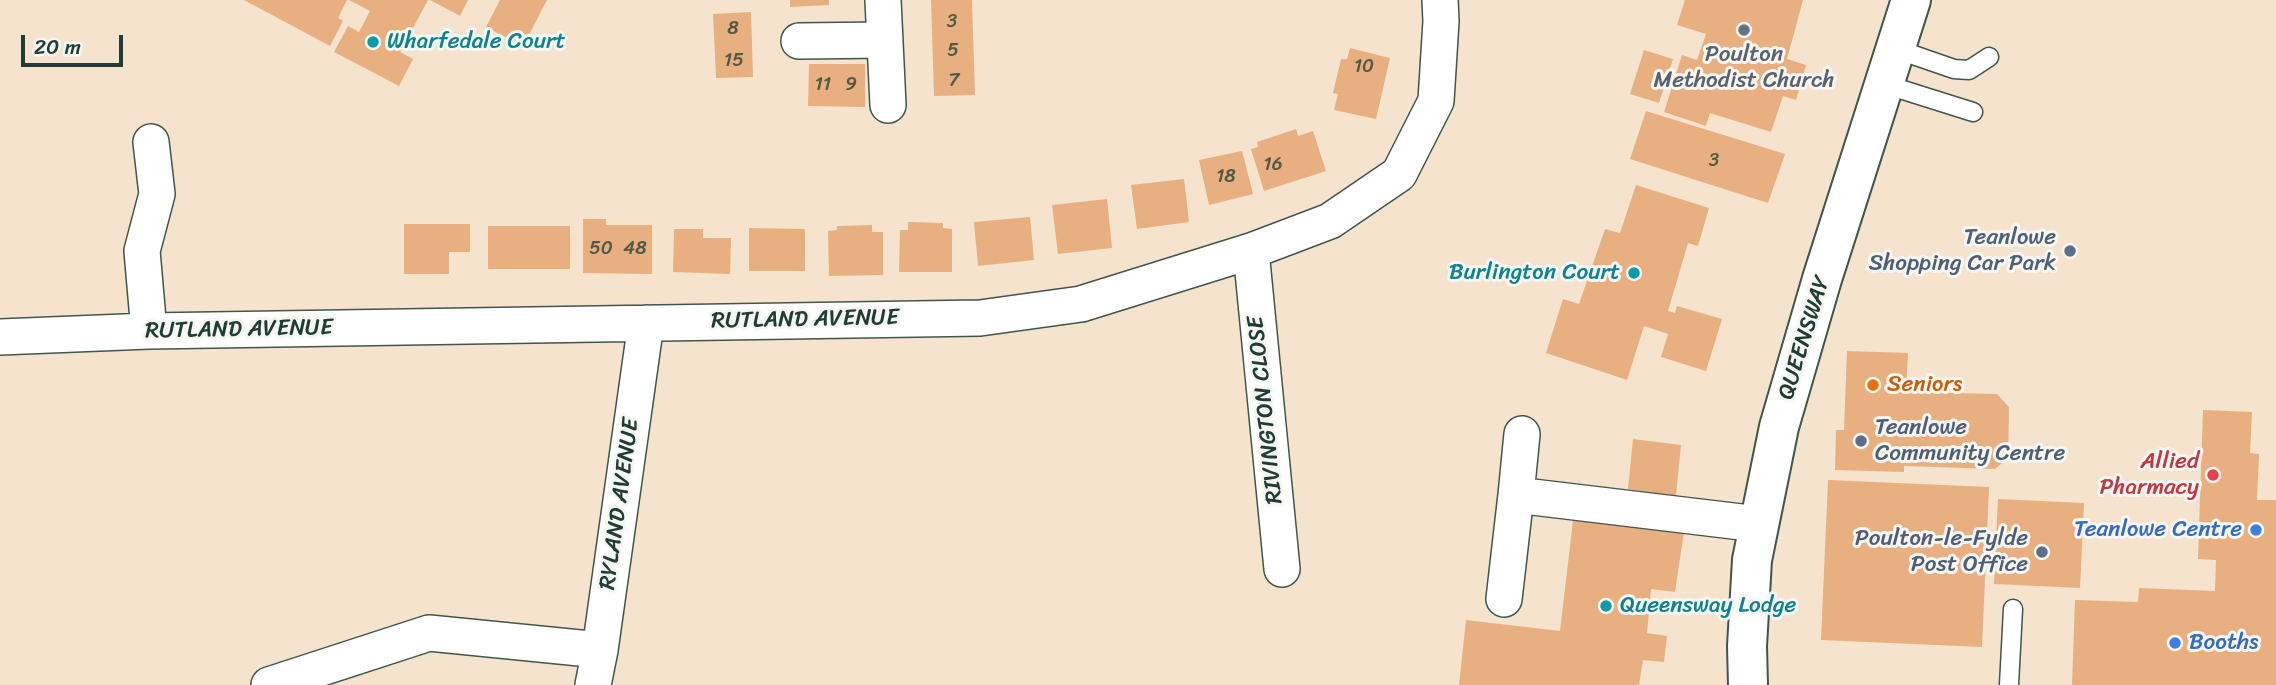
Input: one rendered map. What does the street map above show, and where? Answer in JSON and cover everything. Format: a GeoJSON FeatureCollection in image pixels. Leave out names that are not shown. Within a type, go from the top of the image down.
{"type":"FeatureCollection","features":[{"type":"Feature","properties":{"kind":"main road","name":"QUEENSWAY"},"geometry":{"type":"LineString","coordinates":[[1748,685],[1748,595],[1758,524],[1779,427],[1822,279],[1911,0]]}},
{"type":"Feature","properties":{"kind":"street"},"geometry":{"type":"LineString","coordinates":[[883,0],[888,105]]}},
{"type":"Feature","properties":{"kind":"street","name":"RUTLAND AVENUE"},"geometry":{"type":"LineString","coordinates":[[0,337],[149,331],[980,318],[1081,304],[1251,251],[1330,220],[1399,174],[1436,102],[1440,0]]}},
{"type":"Feature","properties":{"kind":"street"},"geometry":{"type":"LineString","coordinates":[[799,41],[885,40]]}},
{"type":"Feature","properties":{"kind":"street"},"geometry":{"type":"LineString","coordinates":[[149,331],[142,251],[157,194],[151,142]]}},
{"type":"Feature","properties":{"kind":"street","name":"RIVINGTON CLOSE"},"geometry":{"type":"LineString","coordinates":[[1251,251],[1282,569]]}},
{"type":"Feature","properties":{"kind":"street","name":"RYLAND AVENUE"},"geometry":{"type":"LineString","coordinates":[[593,685],[646,323]]}},
{"type":"Feature","properties":{"kind":"street"},"geometry":{"type":"LineString","coordinates":[[1504,599],[1522,434]]}},
{"type":"Feature","properties":{"kind":"street"},"geometry":{"type":"LineString","coordinates":[[1516,495],[1758,524]]}},
{"type":"Feature","properties":{"kind":"street"},"geometry":{"type":"LineString","coordinates":[[269,685],[429,633],[600,650]]}},
{"type":"Feature","properties":{"kind":"lane"},"geometry":{"type":"LineString","coordinates":[[1890,67],[1969,70],[1989,57]]}},
{"type":"Feature","properties":{"kind":"lane"},"geometry":{"type":"LineString","coordinates":[[1890,67],[1973,112]]}},
{"type":"Feature","properties":{"kind":"lane"},"geometry":{"type":"LineString","coordinates":[[2009,685],[2013,608]]}},
{"type":"Feature","properties":{"kind":"building","name":"Wharfedale Court"},"geometry":{"type":"Polygon","coordinates":[[[244,0],[347,0],[338,18],[343,21],[330,46],[244,0]]]}},
{"type":"Feature","properties":{"kind":"building","name":"Wharfedale Court"},"geometry":{"type":"Polygon","coordinates":[[[349,0],[428,0],[400,52],[413,59],[399,86],[334,52],[348,26],[359,32],[370,11],[349,0]]]}},
{"type":"Feature","properties":{"kind":"building","name":"Wharfedale Court"},"geometry":{"type":"Polygon","coordinates":[[[430,0],[468,0],[460,16],[430,0]]]}},
{"type":"Feature","properties":{"kind":"building","name":"Wharfedale Court"},"geometry":{"type":"Polygon","coordinates":[[[500,0],[547,0],[523,46],[486,27],[500,0]]]}},
{"type":"Feature","properties":{"kind":"building"},"geometry":{"type":"Polygon","coordinates":[[[790,0],[829,0],[829,5],[790,7],[790,0]]]}},
{"type":"Feature","properties":{"kind":"building"},"geometry":{"type":"Polygon","coordinates":[[[931,0],[972,0],[975,95],[934,96],[931,0]]]}},
{"type":"Feature","properties":{"kind":"building"},"geometry":{"type":"Polygon","coordinates":[[[1685,0],[1803,0],[1787,59],[1806,65],[1796,100],[1783,96],[1771,132],[1710,113],[1706,126],[1664,112],[1682,55],[1697,60],[1706,34],[1677,25],[1685,0]]]}},
{"type":"Feature","properties":{"kind":"building"},"geometry":{"type":"Polygon","coordinates":[[[751,12],[753,77],[716,78],[713,14],[751,12]]]}},
{"type":"Feature","properties":{"kind":"building"},"geometry":{"type":"Polygon","coordinates":[[[1350,48],[1390,58],[1376,119],[1334,110],[1338,94],[1333,93],[1341,59],[1347,59],[1350,48]]]}},
{"type":"Feature","properties":{"kind":"building"},"geometry":{"type":"Polygon","coordinates":[[[1644,50],[1673,59],[1659,103],[1630,94],[1644,50]]]}},
{"type":"Feature","properties":{"kind":"building"},"geometry":{"type":"Polygon","coordinates":[[[809,64],[865,64],[865,107],[808,106],[809,64]]]}},
{"type":"Feature","properties":{"kind":"building"},"geometry":{"type":"Polygon","coordinates":[[[1646,111],[1785,154],[1768,203],[1630,159],[1646,111]]]}},
{"type":"Feature","properties":{"kind":"building"},"geometry":{"type":"Polygon","coordinates":[[[1296,129],[1298,136],[1313,131],[1326,171],[1264,191],[1251,149],[1258,147],[1257,142],[1296,129]]]}},
{"type":"Feature","properties":{"kind":"building"},"geometry":{"type":"Polygon","coordinates":[[[1242,151],[1253,194],[1209,205],[1199,160],[1242,151]]]}},
{"type":"Feature","properties":{"kind":"building"},"geometry":{"type":"Polygon","coordinates":[[[1184,179],[1189,222],[1137,229],[1131,185],[1184,179]]]}},
{"type":"Feature","properties":{"kind":"building","name":"Burlington Court"},"geometry":{"type":"Polygon","coordinates":[[[1636,185],[1709,208],[1698,246],[1688,243],[1668,311],[1675,313],[1677,306],[1722,319],[1706,371],[1661,357],[1668,334],[1644,326],[1627,380],[1546,353],[1563,299],[1579,304],[1605,229],[1620,233],[1636,185]]]}},
{"type":"Feature","properties":{"kind":"building"},"geometry":{"type":"Polygon","coordinates":[[[1107,199],[1112,248],[1058,254],[1052,205],[1107,199]]]}},
{"type":"Feature","properties":{"kind":"building"},"geometry":{"type":"Polygon","coordinates":[[[1030,217],[1034,260],[978,266],[974,222],[1030,217]]]}},
{"type":"Feature","properties":{"kind":"building"},"geometry":{"type":"Polygon","coordinates":[[[583,219],[606,219],[606,225],[652,225],[652,274],[583,273],[583,219]]]}},
{"type":"Feature","properties":{"kind":"building"},"geometry":{"type":"Polygon","coordinates":[[[908,222],[943,223],[943,228],[952,229],[952,272],[899,272],[900,230],[908,230],[908,222]]]}},
{"type":"Feature","properties":{"kind":"building"},"geometry":{"type":"Polygon","coordinates":[[[404,224],[470,224],[470,252],[449,252],[449,274],[404,274],[404,224]]]}},
{"type":"Feature","properties":{"kind":"building"},"geometry":{"type":"Polygon","coordinates":[[[872,225],[872,232],[883,232],[883,275],[829,276],[828,231],[837,230],[837,226],[872,225]]]}},
{"type":"Feature","properties":{"kind":"building"},"geometry":{"type":"Polygon","coordinates":[[[488,226],[570,226],[570,269],[488,269],[488,226]]]}},
{"type":"Feature","properties":{"kind":"building"},"geometry":{"type":"Polygon","coordinates":[[[749,228],[805,229],[805,271],[749,271],[749,228]]]}},
{"type":"Feature","properties":{"kind":"building"},"geometry":{"type":"Polygon","coordinates":[[[674,229],[703,229],[703,238],[731,238],[730,274],[673,272],[674,229]]]}},
{"type":"Feature","properties":{"kind":"building"},"geometry":{"type":"Polygon","coordinates":[[[1847,351],[1908,353],[1906,392],[1997,394],[2009,407],[2008,458],[1995,469],[1904,466],[1904,472],[1835,470],[1836,430],[1844,430],[1847,351]]]}},
{"type":"Feature","properties":{"kind":"building","name":"Booths"},"geometry":{"type":"Polygon","coordinates":[[[2203,410],[2252,412],[2250,453],[2259,454],[2257,500],[2276,500],[2276,685],[2072,685],[2075,600],[2138,602],[2139,588],[2215,591],[2216,560],[2198,559],[2203,410]]]}},
{"type":"Feature","properties":{"kind":"building"},"geometry":{"type":"Polygon","coordinates":[[[1633,439],[1681,445],[1676,496],[1628,489],[1633,439]]]}},
{"type":"Feature","properties":{"kind":"building"},"geometry":{"type":"Polygon","coordinates":[[[1828,480],[1989,487],[1982,647],[1821,640],[1828,480]]]}},
{"type":"Feature","properties":{"kind":"building"},"geometry":{"type":"Polygon","coordinates":[[[1998,499],[2084,503],[2080,588],[1994,584],[1998,499]]]}},
{"type":"Feature","properties":{"kind":"building","name":"Queensway Lodge"},"geometry":{"type":"Polygon","coordinates":[[[1574,512],[1685,525],[1675,592],[1651,589],[1647,633],[1667,636],[1664,662],[1643,660],[1639,685],[1459,685],[1466,620],[1560,631],[1574,512]]]}},
{"type":"Feature","properties":{"kind":"place","name":"Poulton Methodist Church"},"geometry":{"type":"Point","coordinates":[1744,30]}},
{"type":"Feature","properties":{"kind":"place","name":"Wharfedale Court"},"geometry":{"type":"Point","coordinates":[373,42]}},
{"type":"Feature","properties":{"kind":"place","name":"Teanlowe Shopping Car Park"},"geometry":{"type":"Point","coordinates":[2070,251]}},
{"type":"Feature","properties":{"kind":"place","name":"Burlington Court"},"geometry":{"type":"Point","coordinates":[1634,273]}},
{"type":"Feature","properties":{"kind":"place","name":"Seniors"},"geometry":{"type":"Point","coordinates":[1873,385]}},
{"type":"Feature","properties":{"kind":"place","name":"Teanlowe Community Centre"},"geometry":{"type":"Point","coordinates":[1861,441]}},
{"type":"Feature","properties":{"kind":"place","name":"Allied Pharmacy"},"geometry":{"type":"Point","coordinates":[2213,475]}},
{"type":"Feature","properties":{"kind":"place","name":"Teanlowe Centre"},"geometry":{"type":"Point","coordinates":[2256,530]}},
{"type":"Feature","properties":{"kind":"place","name":"Poulton-le-Fylde Post Office"},"geometry":{"type":"Point","coordinates":[2042,552]}},
{"type":"Feature","properties":{"kind":"place","name":"Queensway Lodge"},"geometry":{"type":"Point","coordinates":[1606,606]}},
{"type":"Feature","properties":{"kind":"place","name":"Booths"},"geometry":{"type":"Point","coordinates":[2175,643]}}]}
